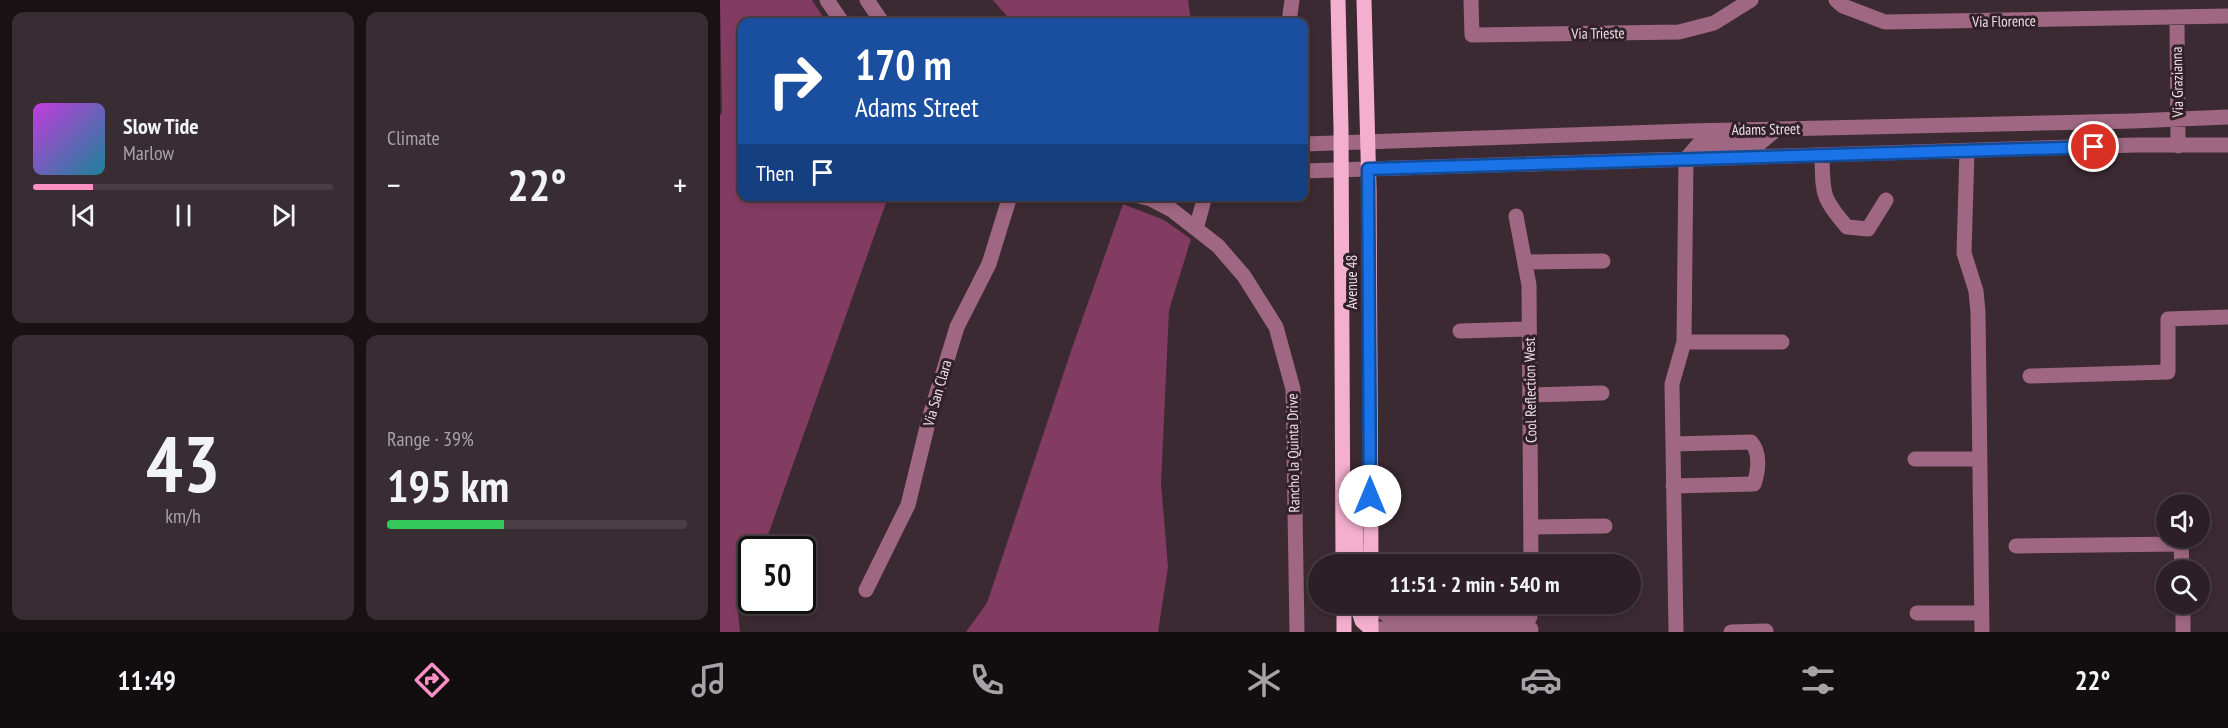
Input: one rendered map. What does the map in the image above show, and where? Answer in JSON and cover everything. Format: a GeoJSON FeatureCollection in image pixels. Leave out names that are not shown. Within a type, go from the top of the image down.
{"type":"FeatureCollection","features":[{"type":"Feature","properties":{"kind":"main road","name":"Avenue 48"},"geometry":{"type":"LineString","coordinates":[[1338,0],[1343,554]]}},
{"type":"Feature","properties":{"kind":"main road","name":"Avenue 48"},"geometry":{"type":"LineString","coordinates":[[1364,0],[1368,142],[1371,554]]}},
{"type":"Feature","properties":{"kind":"main road"},"geometry":{"type":"LineString","coordinates":[[1343,465],[1355,506],[1356,554]]}},
{"type":"Feature","properties":{"kind":"main road"},"geometry":{"type":"LineString","coordinates":[[1344,614],[1344,632]]}},
{"type":"Feature","properties":{"kind":"main road"},"geometry":{"type":"LineString","coordinates":[[1359,614],[1371,630]]}},
{"type":"Feature","properties":{"kind":"main road"},"geometry":{"type":"LineString","coordinates":[[1371,630],[1372,614]]}},
{"type":"Feature","properties":{"kind":"street"},"geometry":{"type":"LineString","coordinates":[[827,0],[839,18]]}},
{"type":"Feature","properties":{"kind":"street"},"geometry":{"type":"LineString","coordinates":[[867,0],[879,18]]}},
{"type":"Feature","properties":{"kind":"street"},"geometry":{"type":"LineString","coordinates":[[1290,18],[1293,0]]}},
{"type":"Feature","properties":{"kind":"street","name":"Via Trieste"},"geometry":{"type":"LineString","coordinates":[[1471,0],[1472,35],[1679,32],[1714,23],[1751,0]]}},
{"type":"Feature","properties":{"kind":"street","name":"Via Florence"},"geometry":{"type":"LineString","coordinates":[[1836,0],[1843,6],[1886,22],[2228,16]]}},
{"type":"Feature","properties":{"kind":"street","name":"Via Grazianna"},"geometry":{"type":"LineString","coordinates":[[2177,17],[2178,146]]}},
{"type":"Feature","properties":{"kind":"street","name":"Adams Street"},"geometry":{"type":"LineString","coordinates":[[1308,144],[2228,117]]}},
{"type":"Feature","properties":{"kind":"street"},"geometry":{"type":"LineString","coordinates":[[1676,632],[1671,384],[1684,342],[1686,159],[1698,145],[1760,143],[1777,129]]}},
{"type":"Feature","properties":{"kind":"street","name":"Adams Street"},"geometry":{"type":"LineString","coordinates":[[1308,171],[2136,145],[2228,145]]}},
{"type":"Feature","properties":{"kind":"street"},"geometry":{"type":"LineString","coordinates":[[1967,151],[1964,253],[1976,291],[1978,312],[1982,632]]}},
{"type":"Feature","properties":{"kind":"street"},"geometry":{"type":"LineString","coordinates":[[1822,155],[1823,189],[1828,205],[1847,227],[1868,229],[1886,200]]}},
{"type":"Feature","properties":{"kind":"street","name":"Via San Clara"},"geometry":{"type":"LineString","coordinates":[[866,590],[908,505],[929,419],[957,327],[989,264],[1008,201]]}},
{"type":"Feature","properties":{"kind":"street"},"geometry":{"type":"LineString","coordinates":[[1196,229],[1204,201]]}},
{"type":"Feature","properties":{"kind":"street","name":"Rancho la Quinta Drive"},"geometry":{"type":"LineString","coordinates":[[1174,203],[1196,229],[1218,246],[1244,276],[1276,327],[1293,389],[1297,632]]}},
{"type":"Feature","properties":{"kind":"street","name":"Cool Reflection West"},"geometry":{"type":"LineString","coordinates":[[1516,216],[1529,285],[1531,554]]}},
{"type":"Feature","properties":{"kind":"street"},"geometry":{"type":"LineString","coordinates":[[1525,262],[1603,261]]}},
{"type":"Feature","properties":{"kind":"street"},"geometry":{"type":"LineString","coordinates":[[2030,376],[2168,372],[2168,319],[2228,317]]}},
{"type":"Feature","properties":{"kind":"street"},"geometry":{"type":"LineString","coordinates":[[1460,331],[1529,329]]}},
{"type":"Feature","properties":{"kind":"street"},"geometry":{"type":"LineString","coordinates":[[1684,342],[1782,342]]}},
{"type":"Feature","properties":{"kind":"street"},"geometry":{"type":"LineString","coordinates":[[1530,395],[1602,393]]}},
{"type":"Feature","properties":{"kind":"street"},"geometry":{"type":"LineString","coordinates":[[1672,444],[1751,442],[1755,447],[1758,474],[1754,484],[1673,486]]}},
{"type":"Feature","properties":{"kind":"street"},"geometry":{"type":"LineString","coordinates":[[1915,459],[1980,459]]}},
{"type":"Feature","properties":{"kind":"street"},"geometry":{"type":"LineString","coordinates":[[1531,527],[1605,526]]}},
{"type":"Feature","properties":{"kind":"street"},"geometry":{"type":"LineString","coordinates":[[2016,546],[2181,544],[2182,560]]}},
{"type":"Feature","properties":{"kind":"street"},"geometry":{"type":"LineString","coordinates":[[1917,613],[1982,613]]}},
{"type":"Feature","properties":{"kind":"street"},"geometry":{"type":"LineString","coordinates":[[1386,614],[1531,620]]}},
{"type":"Feature","properties":{"kind":"street"},"geometry":{"type":"LineString","coordinates":[[2183,614],[2183,632]]}},
{"type":"Feature","properties":{"kind":"street"},"geometry":{"type":"LineString","coordinates":[[1371,630],[1531,620]]}},
{"type":"Feature","properties":{"kind":"street"},"geometry":{"type":"LineString","coordinates":[[1731,632],[1766,631]]}},
{"type":"Feature","properties":{"kind":"shaded area"},"geometry":{"type":"Polygon","coordinates":[[[720,0],[812,0],[823,18],[738,18],[738,201],[887,201],[768,536],[738,536],[738,591],[736,594],[740,632],[720,632],[720,116],[722,112],[720,0]]]}},
{"type":"Feature","properties":{"kind":"shaded area"},"geometry":{"type":"Polygon","coordinates":[[[993,0],[1188,0],[1190,18],[1009,18],[993,0]]]}},
{"type":"Feature","properties":{"kind":"shaded area"},"geometry":{"type":"Polygon","coordinates":[[[1123,204],[1164,220],[1191,239],[1169,310],[1161,483],[1168,567],[1158,632],[966,632],[987,603],[1123,204]]]}},
{"type":"Feature","properties":{"kind":"route"},"geometry":{"type":"LineString","coordinates":[[1370,496],[1368,169],[2094,147]]}}]}
